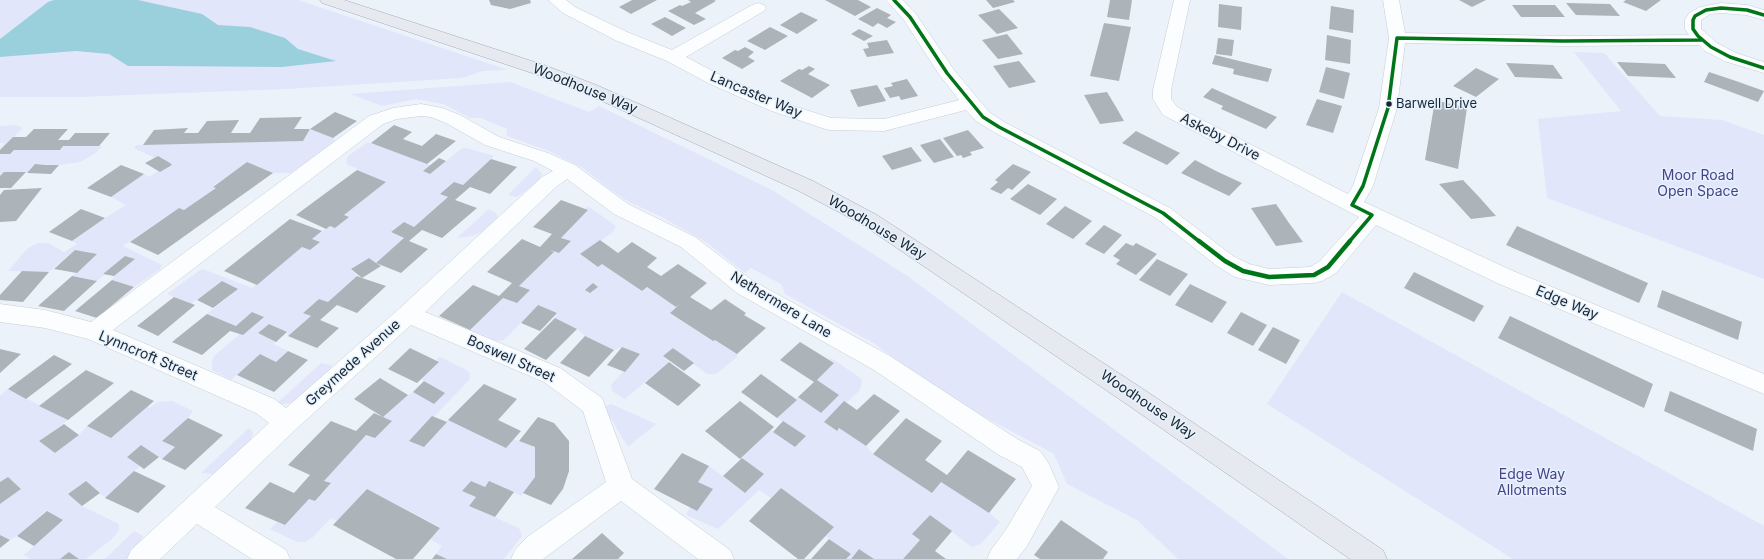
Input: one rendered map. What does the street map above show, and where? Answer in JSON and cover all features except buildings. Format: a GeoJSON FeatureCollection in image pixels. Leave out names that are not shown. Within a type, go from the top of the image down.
{"type":"FeatureCollection","features":[{"type":"Feature","properties":{"kind":"main road","name":"Woodhouse Way"},"geometry":{"type":"LineString","coordinates":[[328,0],[538,69],[588,88],[806,186],[870,220],[1134,396],[1373,559]]}},
{"type":"Feature","properties":{"kind":"street","name":"Lancaster Way"},"geometry":{"type":"LineString","coordinates":[[556,0],[570,10],[622,36],[672,56],[714,79],[775,106],[829,124],[860,126],[884,125],[970,103]]}},
{"type":"Feature","properties":{"kind":"street"},"geometry":{"type":"LineString","coordinates":[[894,0],[910,17],[970,103],[983,117],[999,128],[1163,213],[1185,228],[1225,261],[1243,271],[1269,277],[1314,275],[1328,267],[1372,215]]}},
{"type":"Feature","properties":{"kind":"street","name":"Askeby Drive"},"geometry":{"type":"LineString","coordinates":[[1182,0],[1162,90],[1162,99],[1170,111],[1372,215]]}},
{"type":"Feature","properties":{"kind":"street"},"geometry":{"type":"LineString","coordinates":[[1352,205],[1365,179],[1388,108],[1397,38],[1391,0]]}},
{"type":"Feature","properties":{"kind":"street"},"geometry":{"type":"LineString","coordinates":[[1764,15],[1717,4],[1695,16],[1692,20],[1693,29],[1702,40],[1711,47],[1730,58],[1764,68]]}},
{"type":"Feature","properties":{"kind":"street"},"geometry":{"type":"LineString","coordinates":[[672,56],[758,8]]}},
{"type":"Feature","properties":{"kind":"street"},"geometry":{"type":"LineString","coordinates":[[1397,38],[1563,41],[1702,40]]}},
{"type":"Feature","properties":{"kind":"street","name":"Nethermere Lane"},"geometry":{"type":"LineString","coordinates":[[94,332],[376,120],[393,114],[409,111],[421,110],[435,112],[453,119],[492,141],[541,157],[568,170],[621,209],[688,242],[745,287],[882,363],[1008,447],[1031,459],[1040,472],[1046,488],[1017,537],[1001,559]]}},
{"type":"Feature","properties":{"kind":"street","name":"Greymede Avenue"},"geometry":{"type":"LineString","coordinates":[[141,559],[286,423],[408,314],[549,182],[568,170]]}},
{"type":"Feature","properties":{"kind":"street","name":"Edge Way"},"geometry":{"type":"LineString","coordinates":[[1372,215],[1505,277],[1764,384]]}},
{"type":"Feature","properties":{"kind":"street","name":"Lynncroft Street"},"geometry":{"type":"LineString","coordinates":[[0,313],[45,319],[94,332],[264,406],[286,423]]}},
{"type":"Feature","properties":{"kind":"street","name":"Boswell Street"},"geometry":{"type":"LineString","coordinates":[[408,314],[552,375],[593,405],[621,486]]}},
{"type":"Feature","properties":{"kind":"street"},"geometry":{"type":"LineString","coordinates":[[525,559],[537,546],[621,486],[720,559]]}},
{"type":"Feature","properties":{"kind":"street"},"geometry":{"type":"LineString","coordinates":[[195,509],[276,559]]}},
{"type":"Feature","properties":{"kind":"green space"},"geometry":{"type":"Polygon","coordinates":[[[0,0],[298,0],[508,70],[483,71],[462,78],[287,89],[78,97],[0,97],[0,0]]]}},
{"type":"Feature","properties":{"kind":"green space","name":"Moor Road Open Space"},"geometry":{"type":"Polygon","coordinates":[[[1574,52],[1604,53],[1660,116],[1722,120],[1764,135],[1764,279],[1547,198],[1538,119],[1621,111],[1574,52]]]}},
{"type":"Feature","properties":{"kind":"green space"},"geometry":{"type":"Polygon","coordinates":[[[510,82],[589,112],[599,106],[772,190],[906,275],[1288,559],[1178,559],[1137,520],[1067,484],[1054,454],[947,397],[875,344],[785,294],[781,284],[751,268],[745,273],[706,242],[660,216],[629,202],[608,188],[583,168],[551,152],[507,136],[507,129],[481,118],[470,118],[443,104],[416,99],[382,106],[350,94],[510,82]]]}},
{"type":"Feature","properties":{"kind":"green space"},"geometry":{"type":"Polygon","coordinates":[[[14,125],[22,127],[22,129],[0,150],[5,143],[0,143],[0,126],[14,125]]]}},
{"type":"Feature","properties":{"kind":"green space"},"geometry":{"type":"Polygon","coordinates":[[[310,129],[333,138],[335,141],[291,173],[273,173],[247,162],[213,186],[216,188],[184,210],[179,208],[123,246],[162,265],[160,269],[134,287],[112,280],[114,276],[134,259],[125,256],[97,281],[72,276],[76,273],[75,250],[49,272],[8,271],[27,249],[38,243],[48,243],[64,252],[77,244],[72,241],[126,205],[111,197],[144,174],[149,177],[172,165],[158,156],[155,158],[134,148],[136,145],[303,141],[310,129]]]}},
{"type":"Feature","properties":{"kind":"green space"},"geometry":{"type":"Polygon","coordinates":[[[368,142],[431,165],[423,171],[430,174],[461,149],[466,148],[494,156],[463,185],[454,182],[440,194],[448,197],[414,227],[404,222],[391,232],[404,239],[376,263],[369,258],[351,269],[357,276],[328,302],[319,299],[303,312],[311,316],[288,336],[287,332],[269,324],[258,333],[276,342],[273,344],[288,351],[276,362],[260,354],[231,380],[212,370],[214,356],[240,334],[243,335],[263,316],[252,312],[237,326],[207,314],[238,289],[222,281],[191,304],[167,294],[203,269],[252,288],[302,247],[310,250],[320,242],[312,239],[330,226],[335,228],[349,217],[344,215],[386,182],[357,170],[357,168],[348,165],[346,162],[348,156],[368,142]]]}},
{"type":"Feature","properties":{"kind":"green space"},"geometry":{"type":"Polygon","coordinates":[[[63,146],[102,146],[96,153],[80,162],[59,165],[35,164],[28,172],[4,172],[0,176],[0,154],[14,150],[60,150],[63,146]]]}},
{"type":"Feature","properties":{"kind":"green space"},"geometry":{"type":"Polygon","coordinates":[[[536,167],[542,174],[538,182],[517,197],[508,195],[536,167]]]}},
{"type":"Feature","properties":{"kind":"green space"},"geometry":{"type":"Polygon","coordinates":[[[588,206],[616,226],[613,232],[580,255],[598,267],[602,264],[642,291],[647,287],[676,307],[670,313],[712,341],[715,340],[737,354],[737,357],[716,374],[707,374],[673,348],[663,356],[669,362],[625,399],[612,391],[611,385],[639,354],[622,347],[614,350],[585,336],[577,329],[555,318],[557,313],[538,305],[504,340],[495,341],[470,330],[503,298],[517,303],[530,290],[519,286],[554,252],[559,253],[571,242],[561,238],[588,210],[586,209],[588,206]]]}},
{"type":"Feature","properties":{"kind":"green space"},"geometry":{"type":"Polygon","coordinates":[[[489,209],[496,213],[498,217],[490,228],[473,236],[457,238],[489,209]]]}},
{"type":"Feature","properties":{"kind":"green space","name":"Edge Way Allotments"},"geometry":{"type":"Polygon","coordinates":[[[1342,292],[1764,526],[1764,559],[1513,559],[1267,404],[1342,292]]]}},
{"type":"Feature","properties":{"kind":"green space"},"geometry":{"type":"Polygon","coordinates":[[[440,357],[468,371],[470,375],[469,380],[434,417],[432,416],[410,441],[424,447],[448,420],[465,428],[513,439],[535,447],[535,477],[521,496],[489,481],[485,487],[471,481],[462,491],[476,497],[469,506],[519,528],[522,536],[504,559],[447,559],[436,554],[442,546],[430,539],[440,527],[367,489],[337,521],[331,518],[313,537],[305,542],[297,542],[270,529],[277,522],[285,525],[309,499],[315,501],[331,484],[324,481],[366,435],[375,438],[391,421],[383,417],[408,395],[413,392],[434,404],[445,393],[421,379],[439,362],[436,360],[440,357]]]}},
{"type":"Feature","properties":{"kind":"green space"},"geometry":{"type":"Polygon","coordinates":[[[831,358],[859,377],[862,381],[860,390],[846,403],[844,402],[824,422],[836,431],[839,428],[866,446],[873,454],[932,493],[941,482],[989,513],[1000,522],[981,544],[972,547],[930,515],[913,534],[920,540],[903,559],[874,559],[859,549],[851,559],[846,559],[850,554],[826,536],[834,527],[781,488],[771,498],[759,490],[718,529],[686,515],[690,507],[712,489],[698,482],[709,466],[745,493],[764,474],[742,458],[771,430],[795,447],[806,436],[777,418],[798,397],[821,413],[839,395],[817,380],[834,363],[830,360],[831,358]]]}},
{"type":"Feature","properties":{"kind":"green space"},"geometry":{"type":"Polygon","coordinates":[[[321,363],[331,365],[332,368],[298,399],[291,403],[275,405],[321,363]]]}},
{"type":"Feature","properties":{"kind":"green space"},"geometry":{"type":"Polygon","coordinates":[[[8,389],[68,420],[39,441],[55,453],[79,435],[87,426],[111,438],[148,406],[149,408],[158,402],[172,401],[193,411],[188,418],[162,441],[175,447],[162,459],[141,445],[127,456],[140,466],[105,498],[86,481],[68,494],[82,506],[119,524],[119,530],[112,539],[86,559],[79,559],[69,552],[60,559],[31,559],[24,555],[63,520],[46,511],[17,536],[10,540],[0,535],[0,504],[21,489],[8,477],[0,482],[0,396],[8,389]]]}},
{"type":"Feature","properties":{"kind":"green space"},"geometry":{"type":"Polygon","coordinates":[[[611,404],[656,424],[628,447],[604,407],[611,404]]]}},
{"type":"Feature","properties":{"kind":"green space"},"geometry":{"type":"Polygon","coordinates":[[[249,428],[253,432],[251,442],[223,469],[213,474],[201,473],[249,428]]]}},
{"type":"Feature","properties":{"kind":"green space"},"geometry":{"type":"Polygon","coordinates":[[[134,531],[143,536],[140,546],[127,559],[105,559],[134,531]]]}},
{"type":"Feature","properties":{"kind":"water"},"geometry":{"type":"Polygon","coordinates":[[[54,0],[138,0],[202,14],[218,25],[250,27],[285,38],[298,49],[336,61],[282,67],[128,66],[109,54],[76,51],[0,57],[0,39],[48,2],[54,0]]]}},
{"type":"Feature","properties":{"kind":"transit line"},"geometry":{"type":"LineString","coordinates":[[894,0],[910,17],[947,73],[983,117],[999,127],[1163,213],[1225,261],[1243,271],[1269,277],[1314,275],[1328,267],[1372,215],[1352,205],[1363,186],[1388,108],[1397,38],[1563,41],[1702,40]]}},
{"type":"Feature","properties":{"kind":"transit line"},"geometry":{"type":"LineString","coordinates":[[1764,15],[1747,10],[1721,8],[1706,10],[1695,16],[1693,20],[1693,29],[1698,36],[1711,47],[1730,57],[1764,68]]}},
{"type":"Feature","properties":{"kind":"place","name":"Barwell Drive"},"geometry":{"type":"Point","coordinates":[1389,104]}}]}
